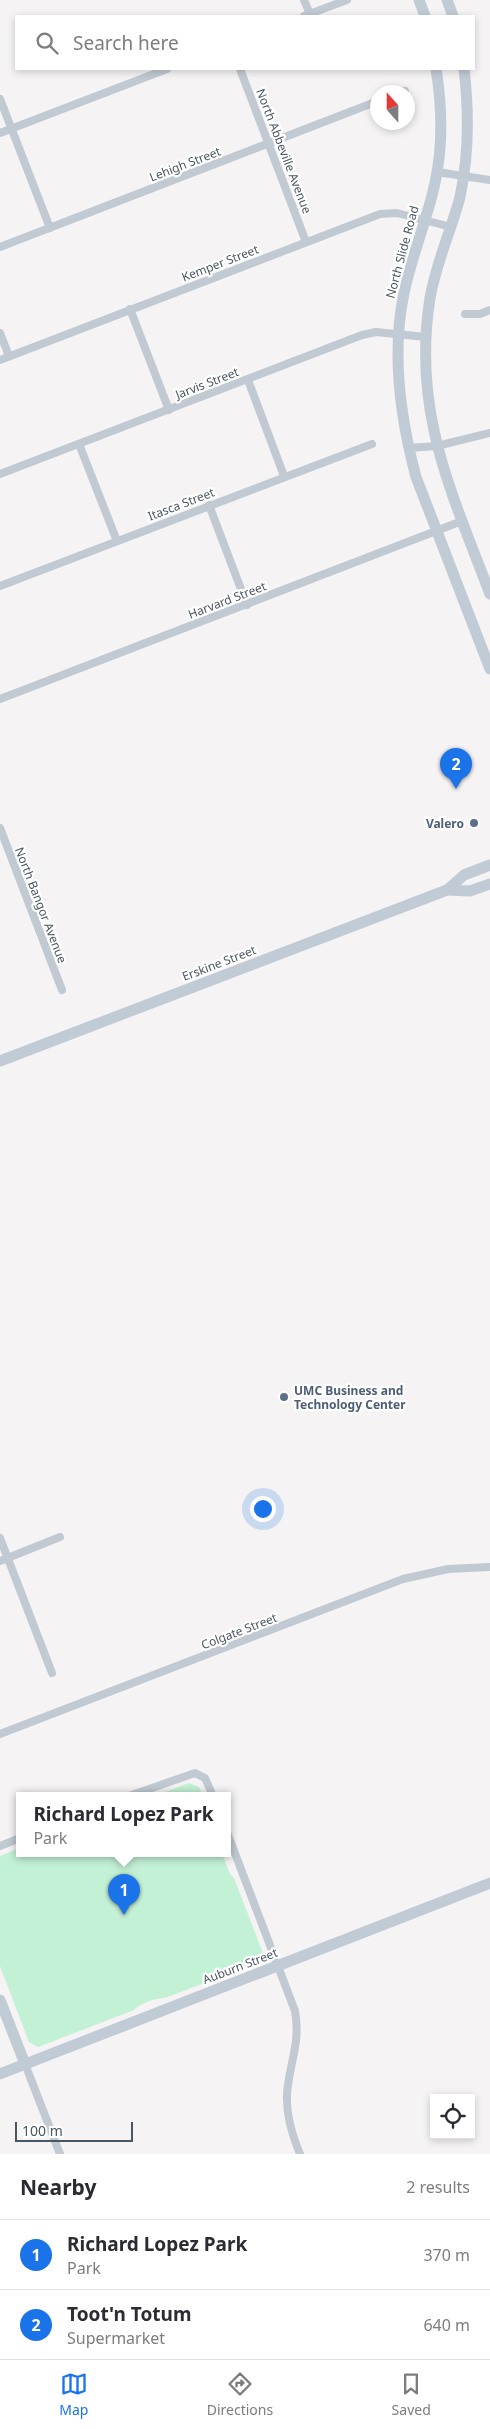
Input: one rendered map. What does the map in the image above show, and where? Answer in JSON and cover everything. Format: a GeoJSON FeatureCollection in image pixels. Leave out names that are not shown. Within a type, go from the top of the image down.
{"type":"FeatureCollection","features":[{"type":"Feature","properties":{"kind":"main road"},"geometry":{"type":"LineString","coordinates":[[420,0],[424,15]]}},
{"type":"Feature","properties":{"kind":"main road"},"geometry":{"type":"LineString","coordinates":[[447,0],[453,15]]}},
{"type":"Feature","properties":{"kind":"main road","name":"North Slide Road"},"geometry":{"type":"LineString","coordinates":[[436,70],[440,118],[437,172],[406,286],[399,334],[399,393],[408,448],[490,668]]}},
{"type":"Feature","properties":{"kind":"main road"},"geometry":{"type":"LineString","coordinates":[[464,70],[468,124],[464,177],[434,281],[426,337],[425,380],[436,446],[446,480],[490,594]]}},
{"type":"Feature","properties":{"kind":"main road","name":"Erskine Street"},"geometry":{"type":"LineString","coordinates":[[0,1061],[447,890],[464,875],[490,865]]}},
{"type":"Feature","properties":{"kind":"main road","name":"Erskine Street"},"geometry":{"type":"LineString","coordinates":[[447,890],[470,891],[490,884]]}},
{"type":"Feature","properties":{"kind":"main road","name":"Auburn Street"},"geometry":{"type":"LineString","coordinates":[[0,2074],[490,1883]]}},
{"type":"Feature","properties":{"kind":"main road"},"geometry":{"type":"LineString","coordinates":[[0,2000],[25,2064]]}},
{"type":"Feature","properties":{"kind":"street"},"geometry":{"type":"LineString","coordinates":[[304,0],[307,15],[347,0]]}},
{"type":"Feature","properties":{"kind":"street"},"geometry":{"type":"LineString","coordinates":[[0,133],[164,70]]}},
{"type":"Feature","properties":{"kind":"street","name":"North Abbeville Avenue"},"geometry":{"type":"LineString","coordinates":[[240,70],[306,242]]}},
{"type":"Feature","properties":{"kind":"street"},"geometry":{"type":"LineString","coordinates":[[0,99],[50,228]]}},
{"type":"Feature","properties":{"kind":"street","name":"Lehigh Street"},"geometry":{"type":"LineString","coordinates":[[0,247],[370,105]]}},
{"type":"Feature","properties":{"kind":"street"},"geometry":{"type":"LineString","coordinates":[[437,172],[490,180]]}},
{"type":"Feature","properties":{"kind":"street","name":"Kemper Street"},"geometry":{"type":"LineString","coordinates":[[0,360],[380,214],[397,213],[451,227]]}},
{"type":"Feature","properties":{"kind":"street"},"geometry":{"type":"LineString","coordinates":[[130,310],[169,410]]}},
{"type":"Feature","properties":{"kind":"street"},"geometry":{"type":"LineString","coordinates":[[465,314],[480,314],[490,310]]}},
{"type":"Feature","properties":{"kind":"street","name":"Jarvis Street"},"geometry":{"type":"LineString","coordinates":[[0,474],[362,335],[376,332],[426,337]]}},
{"type":"Feature","properties":{"kind":"street"},"geometry":{"type":"LineString","coordinates":[[0,333],[9,356]]}},
{"type":"Feature","properties":{"kind":"street"},"geometry":{"type":"LineString","coordinates":[[248,380],[284,476]]}},
{"type":"Feature","properties":{"kind":"street"},"geometry":{"type":"LineString","coordinates":[[408,448],[436,446],[490,433]]}},
{"type":"Feature","properties":{"kind":"street"},"geometry":{"type":"LineString","coordinates":[[79,444],[116,541]]}},
{"type":"Feature","properties":{"kind":"street","name":"Itasca Street"},"geometry":{"type":"LineString","coordinates":[[0,586],[372,444]]}},
{"type":"Feature","properties":{"kind":"street"},"geometry":{"type":"LineString","coordinates":[[209,505],[247,605]]}},
{"type":"Feature","properties":{"kind":"street","name":"Harvard Street"},"geometry":{"type":"LineString","coordinates":[[0,699],[462,521]]}},
{"type":"Feature","properties":{"kind":"street","name":"North Bangor Avenue"},"geometry":{"type":"LineString","coordinates":[[0,828],[62,990]]}},
{"type":"Feature","properties":{"kind":"street"},"geometry":{"type":"LineString","coordinates":[[0,1561],[60,1537]]}},
{"type":"Feature","properties":{"kind":"street"},"geometry":{"type":"LineString","coordinates":[[0,1538],[52,1674]]}},
{"type":"Feature","properties":{"kind":"street","name":"Colgate Street"},"geometry":{"type":"LineString","coordinates":[[0,1734],[403,1579],[448,1569],[490,1567]]}},
{"type":"Feature","properties":{"kind":"street"},"geometry":{"type":"LineString","coordinates":[[140,1792],[187,1774],[201,1774],[211,1792]]}},
{"type":"Feature","properties":{"kind":"street"},"geometry":{"type":"LineString","coordinates":[[0,1846],[16,1840]]}},
{"type":"Feature","properties":{"kind":"street"},"geometry":{"type":"LineString","coordinates":[[231,1843],[278,1966],[296,2020],[297,2046],[289,2081],[287,2104],[290,2127],[300,2154]]}},
{"type":"Feature","properties":{"kind":"street"},"geometry":{"type":"LineString","coordinates":[[25,2064],[60,2154]]}},
{"type":"Feature","properties":{"kind":"green space"},"geometry":{"type":"Polygon","coordinates":[[[189,1783],[199,1787],[201,1792],[165,1792],[189,1783]]]}},
{"type":"Feature","properties":{"kind":"green space"},"geometry":{"type":"Polygon","coordinates":[[[16,1850],[16,1857],[223,1857],[230,1874],[234,1878],[263,1953],[259,1962],[165,1998],[148,2001],[134,2010],[38,2047],[29,2042],[0,1966],[0,1856],[16,1850]]]}},
{"type":"Feature","properties":{"kind":"place","name":"Toot'n Totum"},"geometry":{"type":"Point","coordinates":[456,789]}},
{"type":"Feature","properties":{"kind":"place","name":"Valero"},"geometry":{"type":"Point","coordinates":[474,823]}},
{"type":"Feature","properties":{"kind":"place","name":"UMC Business and Technology Center"},"geometry":{"type":"Point","coordinates":[284,1397]}},
{"type":"Feature","properties":{"kind":"place","name":"Richard Lopez Park"},"geometry":{"type":"Point","coordinates":[124,1915]}}]}
